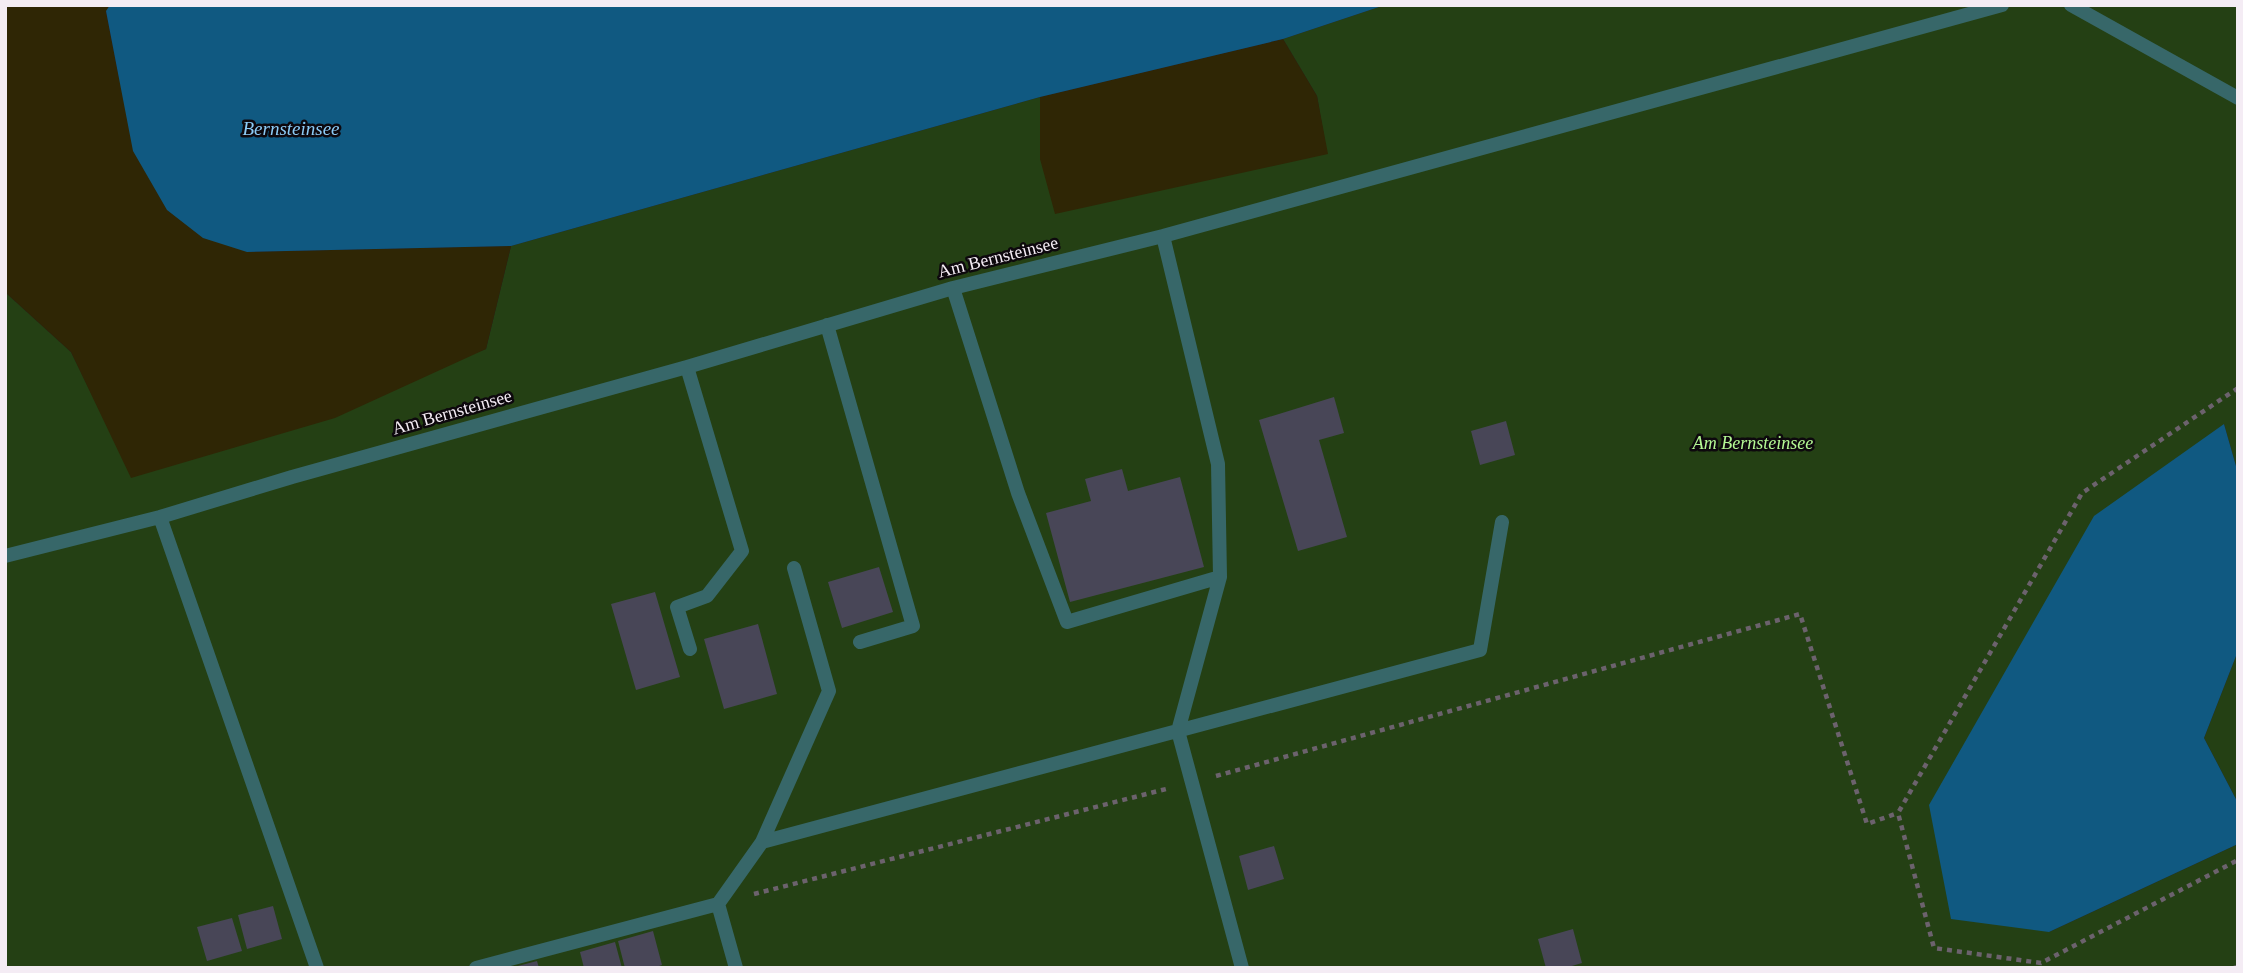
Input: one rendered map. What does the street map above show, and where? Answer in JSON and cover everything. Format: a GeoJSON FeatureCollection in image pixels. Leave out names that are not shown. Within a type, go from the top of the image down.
{"type":"FeatureCollection","features":[{"type":"Feature","properties":{"kind":"lane","name":"Am Bernsteinsee"},"geometry":{"type":"LineString","coordinates":[[5,556],[160,517],[953,288],[1163,236],[2002,5]]}},
{"type":"Feature","properties":{"kind":"lane"},"geometry":{"type":"LineString","coordinates":[[2071,5],[2238,98]]}},
{"type":"Feature","properties":{"kind":"lane"},"geometry":{"type":"LineString","coordinates":[[1163,236],[1218,464],[1220,577],[1178,731],[1242,968]]}},
{"type":"Feature","properties":{"kind":"lane"},"geometry":{"type":"LineString","coordinates":[[953,288],[1018,493],[1067,622],[1220,577]]}},
{"type":"Feature","properties":{"kind":"lane"},"geometry":{"type":"LineString","coordinates":[[827,325],[914,626],[860,642]]}},
{"type":"Feature","properties":{"kind":"lane"},"geometry":{"type":"LineString","coordinates":[[687,367],[742,551],[707,596],[677,607],[690,649]]}},
{"type":"Feature","properties":{"kind":"lane"},"geometry":{"type":"LineString","coordinates":[[160,517],[317,968]]}},
{"type":"Feature","properties":{"kind":"lane"},"geometry":{"type":"LineString","coordinates":[[761,842],[1480,650],[1502,522]]}},
{"type":"Feature","properties":{"kind":"lane"},"geometry":{"type":"LineString","coordinates":[[476,968],[718,904],[761,842],[829,691],[794,568]]}},
{"type":"Feature","properties":{"kind":"lane"},"geometry":{"type":"LineString","coordinates":[[718,904],[736,968]]}},
{"type":"Feature","properties":{"kind":"path"},"geometry":{"type":"LineString","coordinates":[[718,904],[1192,783],[1800,614],[1867,824],[1898,813],[2082,494],[2238,388]]}},
{"type":"Feature","properties":{"kind":"path"},"geometry":{"type":"LineString","coordinates":[[1898,813],[1934,948],[2041,963],[2238,860]]}},
{"type":"Feature","properties":{"kind":"green space","name":"Am Bernsteinsee"},"geometry":{"type":"Polygon","coordinates":[[[1385,5],[2238,5],[2238,473],[2224,424],[2049,932],[2238,844],[2238,968],[5,968],[5,292],[71,352],[132,477],[486,349],[511,246],[1040,97],[1040,159],[1327,154],[1317,96],[1283,39],[1385,5]]]}},
{"type":"Feature","properties":{"kind":"green space"},"geometry":{"type":"Polygon","coordinates":[[[2238,651],[2238,803],[2204,738],[2238,651]]]}},
{"type":"Feature","properties":{"kind":"sand"},"geometry":{"type":"Polygon","coordinates":[[[5,5],[110,5],[106,12],[119,78],[247,252],[511,246],[486,349],[335,418],[131,478],[71,352],[5,292],[5,5]]]}},
{"type":"Feature","properties":{"kind":"sand"},"geometry":{"type":"Polygon","coordinates":[[[1283,39],[1317,96],[1328,154],[1055,214],[1040,159],[1040,97],[1283,39]]]}},
{"type":"Feature","properties":{"kind":"water","name":"Bernsteinsee"},"geometry":{"type":"Polygon","coordinates":[[[110,5],[1385,5],[1283,39],[1040,97],[511,246],[247,252],[203,238],[167,210],[133,151],[106,11],[110,5]]]}},
{"type":"Feature","properties":{"kind":"water"},"geometry":{"type":"Polygon","coordinates":[[[2224,424],[2238,473],[2238,651],[2204,738],[2238,803],[2238,844],[2049,932],[1951,919],[1929,805],[2094,516],[2224,424]]]}},
{"type":"Feature","properties":{"kind":"building"},"geometry":{"type":"Polygon","coordinates":[[[1334,397],[1344,433],[1319,440],[1347,537],[1298,551],[1259,420],[1334,397]]]}},
{"type":"Feature","properties":{"kind":"building"},"geometry":{"type":"Polygon","coordinates":[[[1506,421],[1515,455],[1480,465],[1471,431],[1506,421]]]}},
{"type":"Feature","properties":{"kind":"building"},"geometry":{"type":"Polygon","coordinates":[[[1122,469],[1128,491],[1180,477],[1204,567],[1070,602],[1046,513],[1091,501],[1085,479],[1122,469]]]}},
{"type":"Feature","properties":{"kind":"building"},"geometry":{"type":"Polygon","coordinates":[[[879,567],[893,612],[842,628],[828,582],[879,567]]]}},
{"type":"Feature","properties":{"kind":"building"},"geometry":{"type":"Polygon","coordinates":[[[655,592],[680,677],[636,690],[611,604],[655,592]]]}},
{"type":"Feature","properties":{"kind":"building"},"geometry":{"type":"Polygon","coordinates":[[[758,624],[777,694],[724,709],[704,639],[758,624]]]}},
{"type":"Feature","properties":{"kind":"building"},"geometry":{"type":"Polygon","coordinates":[[[1274,846],[1284,879],[1248,890],[1239,856],[1274,846]]]}},
{"type":"Feature","properties":{"kind":"building"},"geometry":{"type":"Polygon","coordinates":[[[273,906],[282,939],[247,949],[238,915],[273,906]]]}},
{"type":"Feature","properties":{"kind":"building"},"geometry":{"type":"Polygon","coordinates":[[[232,918],[242,951],[207,961],[197,927],[232,918]]]}},
{"type":"Feature","properties":{"kind":"building"},"geometry":{"type":"Polygon","coordinates":[[[1573,929],[1582,963],[1565,968],[1546,968],[1538,939],[1573,929]]]}},
{"type":"Feature","properties":{"kind":"building"},"geometry":{"type":"Polygon","coordinates":[[[653,931],[662,965],[653,968],[625,968],[618,941],[653,931]]]}},
{"type":"Feature","properties":{"kind":"building"},"geometry":{"type":"Polygon","coordinates":[[[615,942],[622,968],[584,968],[580,952],[615,942]]]}},
{"type":"Feature","properties":{"kind":"building"},"geometry":{"type":"Polygon","coordinates":[[[537,961],[539,968],[514,968],[514,967],[537,961]]]}}]}
